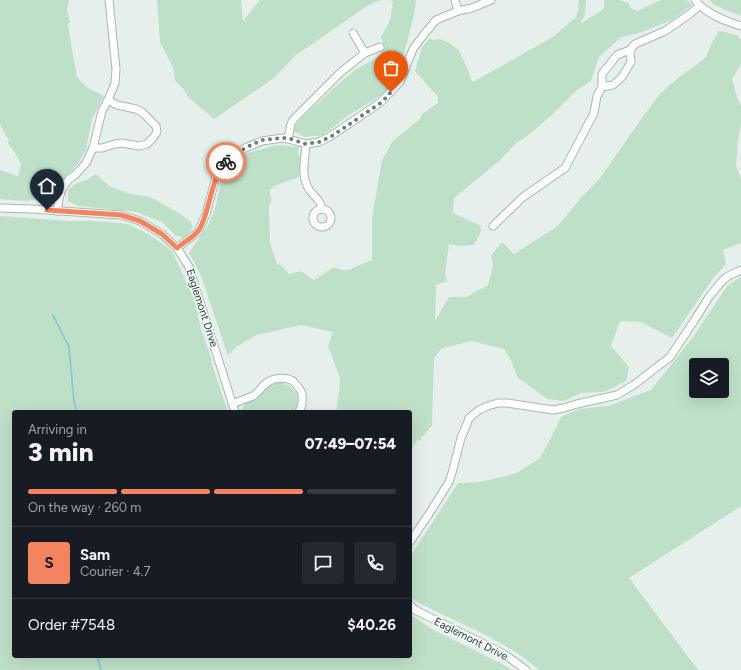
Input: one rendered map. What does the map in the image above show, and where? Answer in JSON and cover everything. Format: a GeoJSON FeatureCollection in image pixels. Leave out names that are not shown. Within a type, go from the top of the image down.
{"type":"FeatureCollection","features":[{"type":"Feature","properties":{"kind":"street"},"geometry":{"type":"LineString","coordinates":[[57,211],[62,189],[69,179],[86,163],[93,148],[102,112],[115,83],[116,69],[109,0]]}},
{"type":"Feature","properties":{"kind":"street"},"geometry":{"type":"LineString","coordinates":[[455,0],[458,11]]}},
{"type":"Feature","properties":{"kind":"street"},"geometry":{"type":"LineString","coordinates":[[177,248],[198,232],[206,214],[216,177],[222,165],[245,148],[262,140],[288,138],[306,144],[319,142],[332,136],[382,102],[400,82],[413,49],[436,20],[491,0]]}},
{"type":"Feature","properties":{"kind":"street"},"geometry":{"type":"LineString","coordinates":[[493,226],[523,197],[565,168],[594,113],[597,96],[602,87],[602,74],[617,56],[630,50],[635,44],[665,32],[690,14],[697,3],[722,20],[741,26]]}},
{"type":"Feature","properties":{"kind":"street"},"geometry":{"type":"LineString","coordinates":[[353,33],[365,54]]}},
{"type":"Feature","properties":{"kind":"street"},"geometry":{"type":"LineString","coordinates":[[288,138],[291,124],[294,120],[332,80],[355,60],[380,47]]}},
{"type":"Feature","properties":{"kind":"street"},"geometry":{"type":"LineString","coordinates":[[602,87],[613,86],[622,77],[631,62],[630,50]]}},
{"type":"Feature","properties":{"kind":"street"},"geometry":{"type":"LineString","coordinates":[[93,148],[102,148],[115,144],[139,146],[147,144],[154,138],[157,132],[154,123],[142,112],[136,109],[117,105],[108,100]]}},
{"type":"Feature","properties":{"kind":"street"},"geometry":{"type":"LineString","coordinates":[[306,144],[304,178],[306,184],[321,204],[322,209]]}},
{"type":"Feature","properties":{"kind":"street","name":"Eaglemont Drive"},"geometry":{"type":"LineString","coordinates":[[0,208],[121,215],[140,221],[162,234],[177,248],[190,267],[234,410]]}},
{"type":"Feature","properties":{"kind":"street"},"geometry":{"type":"LineString","coordinates":[[412,539],[448,482],[452,473],[461,438],[467,424],[470,418],[479,410],[498,403],[507,403],[553,410],[617,395],[635,384],[670,357],[709,297],[722,281],[728,276],[741,270]]}},
{"type":"Feature","properties":{"kind":"street"},"geometry":{"type":"LineString","coordinates":[[232,404],[253,396],[264,384],[281,378],[293,381],[301,391],[303,402],[301,410]]}},
{"type":"Feature","properties":{"kind":"street","name":"Eaglemont Drive"},"geometry":{"type":"LineString","coordinates":[[412,608],[504,654],[526,670]]}},
{"type":"Feature","properties":{"kind":"green space"},"geometry":{"type":"Polygon","coordinates":[[[0,0],[69,0],[67,11],[70,22],[68,24],[77,77],[86,87],[104,96],[92,119],[86,149],[79,162],[50,198],[27,201],[0,199],[0,170],[18,176],[21,164],[8,143],[9,141],[0,124],[0,0]]]}},
{"type":"Feature","properties":{"kind":"green space"},"geometry":{"type":"Polygon","coordinates":[[[157,0],[241,0],[243,21],[260,0],[380,0],[367,6],[296,55],[274,78],[214,119],[188,97],[185,91],[175,80],[173,67],[160,42],[157,0]]]}},
{"type":"Feature","properties":{"kind":"green space"},"geometry":{"type":"Polygon","coordinates":[[[391,0],[416,0],[414,15],[403,58],[396,78],[388,91],[349,115],[323,135],[304,137],[292,130],[301,119],[355,70],[380,56],[384,46],[381,37],[390,20],[393,2],[391,0]]]}},
{"type":"Feature","properties":{"kind":"green space"},"geometry":{"type":"Polygon","coordinates":[[[579,0],[586,0],[585,14],[580,24],[604,9],[604,0],[620,0],[628,3],[631,8],[637,11],[661,0],[687,0],[692,5],[674,19],[642,32],[619,39],[599,57],[591,81],[577,90],[552,115],[525,138],[517,142],[499,161],[454,198],[453,213],[481,226],[480,227],[482,229],[474,245],[459,246],[449,244],[445,274],[447,281],[436,285],[435,321],[449,297],[466,297],[488,285],[493,266],[491,256],[502,242],[514,254],[558,226],[580,199],[601,177],[660,94],[679,77],[706,57],[719,31],[737,35],[741,40],[741,64],[732,79],[741,106],[741,124],[736,166],[741,179],[741,243],[723,250],[726,264],[714,277],[672,338],[641,322],[620,321],[611,346],[629,367],[626,381],[604,392],[581,393],[564,401],[548,399],[518,378],[510,358],[504,349],[471,341],[442,348],[434,358],[432,426],[421,440],[418,440],[412,448],[412,410],[336,410],[340,378],[328,346],[333,332],[301,325],[257,335],[236,347],[228,356],[200,273],[189,253],[209,224],[216,205],[220,185],[225,171],[248,153],[276,145],[299,147],[299,177],[274,186],[270,190],[272,200],[269,206],[270,243],[277,264],[281,265],[289,274],[301,271],[314,280],[334,267],[341,270],[348,270],[372,260],[372,218],[382,160],[393,141],[420,119],[422,114],[438,103],[438,97],[415,71],[422,47],[430,38],[433,40],[439,39],[450,43],[459,51],[473,82],[553,37],[576,17],[579,0]]]}},
{"type":"Feature","properties":{"kind":"green space"},"geometry":{"type":"Polygon","coordinates":[[[709,0],[741,0],[741,16],[714,5],[709,0]]]}},
{"type":"Feature","properties":{"kind":"green space"},"geometry":{"type":"Polygon","coordinates":[[[96,174],[109,186],[127,193],[150,197],[179,213],[190,221],[193,227],[185,238],[175,235],[162,222],[136,212],[79,206],[68,201],[68,190],[75,184],[96,174]]]}},
{"type":"Feature","properties":{"kind":"green space"},"geometry":{"type":"Polygon","coordinates":[[[0,216],[128,224],[153,237],[172,251],[195,301],[201,329],[227,410],[12,410],[12,658],[412,658],[412,615],[430,628],[506,666],[511,670],[0,670],[0,216]]]}},
{"type":"Feature","properties":{"kind":"green space"},"geometry":{"type":"Polygon","coordinates":[[[741,277],[741,506],[629,578],[698,670],[539,670],[525,658],[493,639],[412,599],[412,554],[458,483],[480,482],[517,473],[540,458],[561,417],[579,409],[608,406],[651,390],[693,337],[728,285],[741,277]]]}},
{"type":"Feature","properties":{"kind":"green space"},"geometry":{"type":"Polygon","coordinates":[[[280,382],[293,389],[296,393],[298,402],[295,410],[242,410],[245,404],[254,400],[267,387],[280,382]]]}},
{"type":"Feature","properties":{"kind":"waterway"},"geometry":{"type":"LineString","coordinates":[[53,315],[69,347],[74,402],[76,410]]}},
{"type":"Feature","properties":{"kind":"waterway"},"geometry":{"type":"LineString","coordinates":[[98,658],[101,670]]}},
{"type":"Feature","properties":{"kind":"way so far"},"geometry":{"type":"LineString","coordinates":[[226,162],[245,148],[262,140],[288,138],[306,144],[319,142],[332,136],[382,102],[391,92]]}},
{"type":"Feature","properties":{"kind":"route"},"geometry":{"type":"LineString","coordinates":[[47,210],[121,215],[140,221],[162,234],[177,248],[198,232],[206,214],[216,177],[222,165],[226,162]]}}]}
